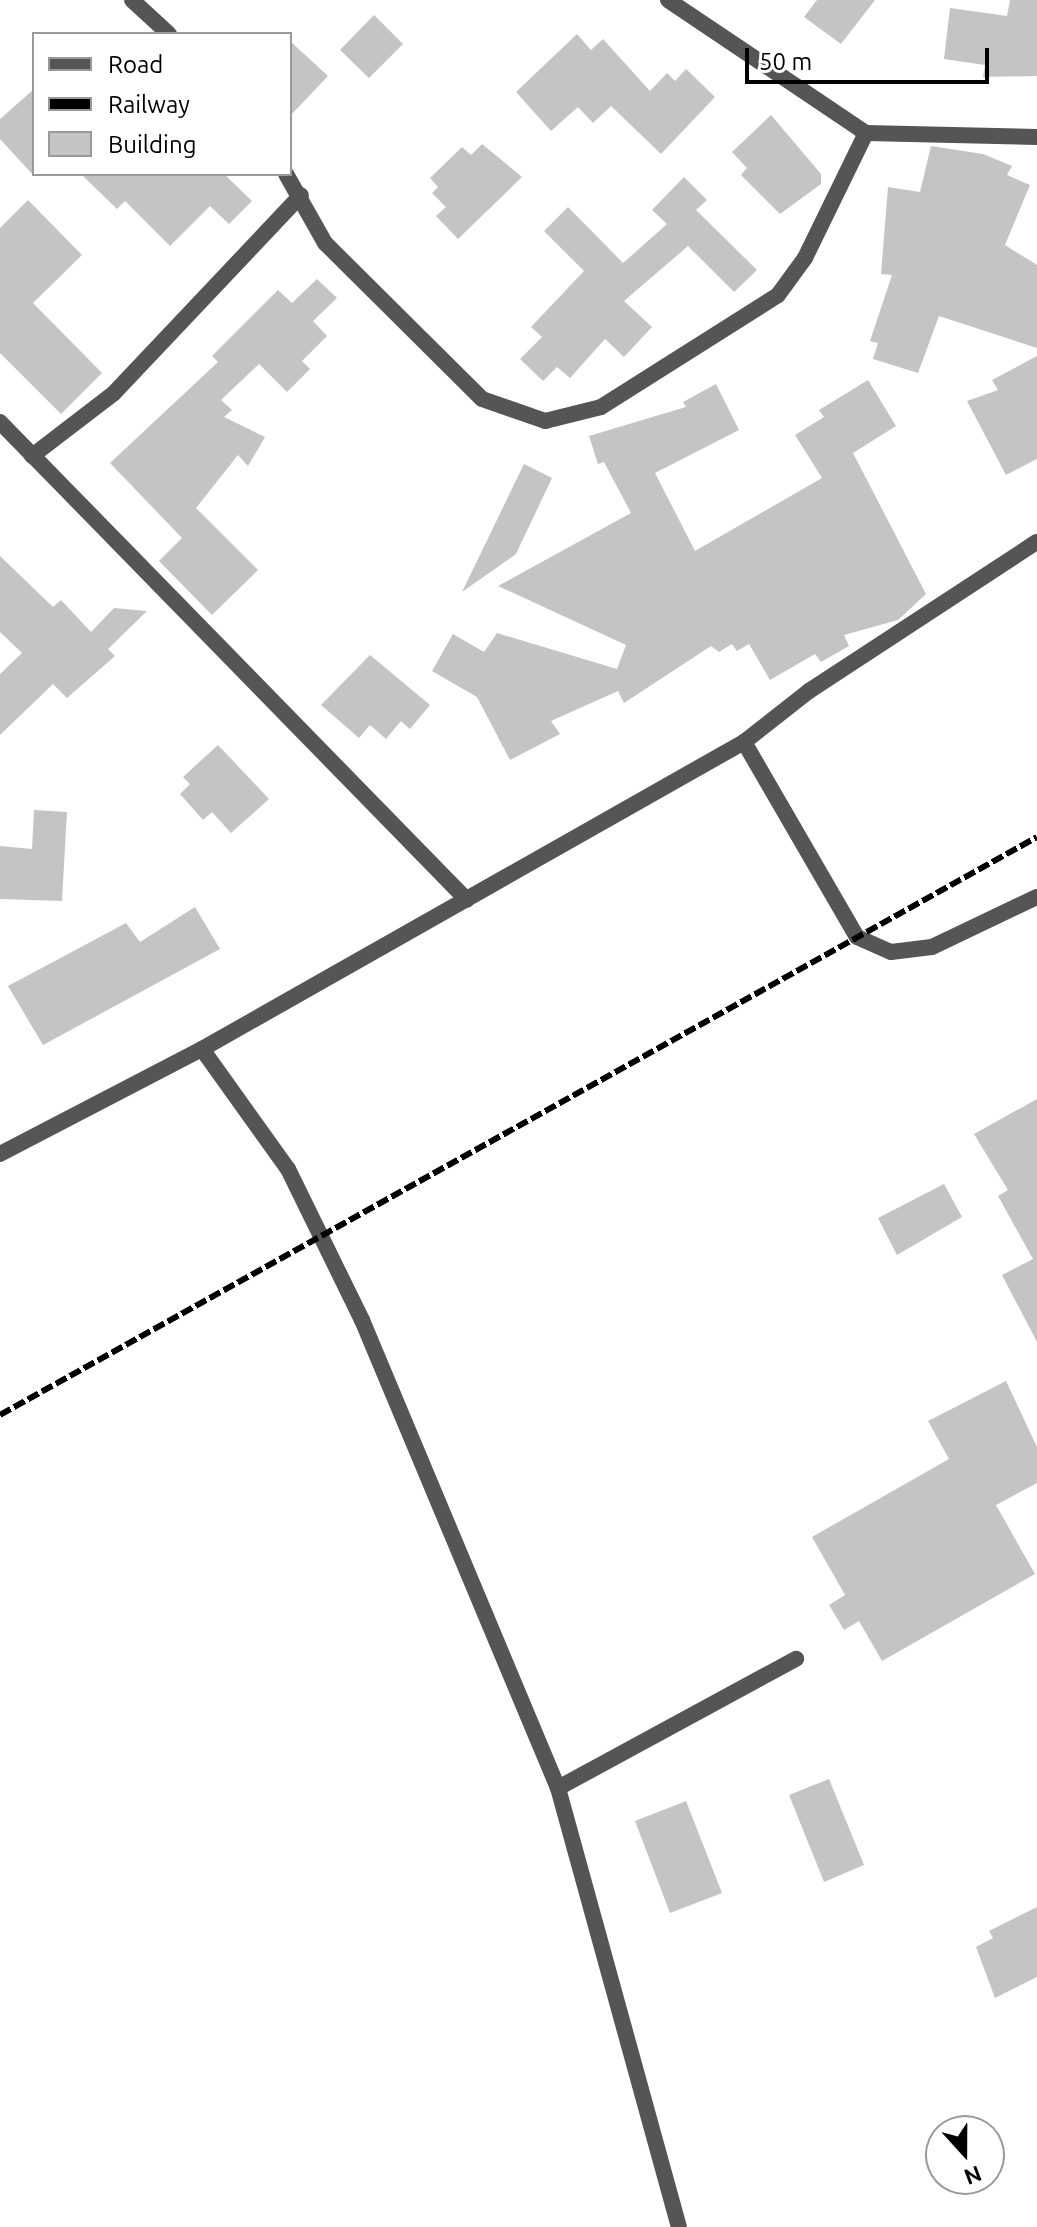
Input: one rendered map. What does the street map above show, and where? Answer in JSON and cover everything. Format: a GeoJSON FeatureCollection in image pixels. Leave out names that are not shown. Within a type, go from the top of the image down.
{"type":"FeatureCollection","features":[{"type":"Feature","properties":{"kind":"street"},"geometry":{"type":"LineString","coordinates":[[132,0],[167,32]]}},
{"type":"Feature","properties":{"kind":"street"},"geometry":{"type":"LineString","coordinates":[[668,0],[866,133],[1037,137]]}},
{"type":"Feature","properties":{"kind":"street"},"geometry":{"type":"LineString","coordinates":[[287,176],[301,195],[325,243],[482,399],[545,421],[601,407],[778,295],[805,258],[866,133]]}},
{"type":"Feature","properties":{"kind":"street"},"geometry":{"type":"LineString","coordinates":[[32,456],[125,382],[301,195]]}},
{"type":"Feature","properties":{"kind":"street"},"geometry":{"type":"LineString","coordinates":[[0,422],[467,900]]}},
{"type":"Feature","properties":{"kind":"street"},"geometry":{"type":"LineString","coordinates":[[0,1154],[202,1049],[744,742],[809,691],[1037,542]]}},
{"type":"Feature","properties":{"kind":"street"},"geometry":{"type":"LineString","coordinates":[[744,742],[857,937],[891,952],[932,947],[1037,897]]}},
{"type":"Feature","properties":{"kind":"street"},"geometry":{"type":"LineString","coordinates":[[202,1049],[288,1169],[362,1320],[558,1788],[679,2227]]}},
{"type":"Feature","properties":{"kind":"street"},"geometry":{"type":"LineString","coordinates":[[558,1788],[796,1659]]}},
{"type":"Feature","properties":{"kind":"building"},"geometry":{"type":"Polygon","coordinates":[[[817,0],[875,0],[841,44],[804,17],[817,0]]]}},
{"type":"Feature","properties":{"kind":"building"},"geometry":{"type":"Polygon","coordinates":[[[1010,0],[1037,0],[1037,76],[983,77],[985,65],[944,59],[950,8],[1007,16],[1010,0]]]}},
{"type":"Feature","properties":{"kind":"building"},"geometry":{"type":"Polygon","coordinates":[[[374,15],[403,44],[369,78],[340,50],[374,15]]]}},
{"type":"Feature","properties":{"kind":"building"},"geometry":{"type":"Polygon","coordinates":[[[577,34],[591,50],[603,39],[650,91],[667,73],[675,81],[686,69],[715,97],[661,154],[611,106],[593,123],[578,107],[551,131],[516,92],[577,34]]]}},
{"type":"Feature","properties":{"kind":"building"},"geometry":{"type":"Polygon","coordinates":[[[292,43],[328,76],[292,114],[292,43]]]}},
{"type":"Feature","properties":{"kind":"building"},"geometry":{"type":"Polygon","coordinates":[[[32,91],[32,174],[0,139],[0,119],[32,91]]]}},
{"type":"Feature","properties":{"kind":"building"},"geometry":{"type":"Polygon","coordinates":[[[771,115],[821,174],[821,184],[780,214],[741,175],[747,168],[732,152],[771,115]]]}},
{"type":"Feature","properties":{"kind":"building"},"geometry":{"type":"Polygon","coordinates":[[[482,144],[522,177],[458,239],[436,216],[446,207],[432,193],[438,187],[430,178],[462,147],[471,155],[482,144]]]}},
{"type":"Feature","properties":{"kind":"building"},"geometry":{"type":"Polygon","coordinates":[[[931,146],[983,154],[1012,166],[1007,175],[1030,185],[1005,245],[1037,265],[1037,348],[939,316],[918,373],[873,359],[878,343],[870,341],[892,275],[881,274],[888,187],[920,192],[931,146]]]}},
{"type":"Feature","properties":{"kind":"building"},"geometry":{"type":"Polygon","coordinates":[[[83,176],[226,176],[252,201],[229,224],[210,206],[170,246],[125,201],[117,209],[83,176]]]}},
{"type":"Feature","properties":{"kind":"building"},"geometry":{"type":"Polygon","coordinates":[[[684,177],[707,200],[696,210],[757,270],[734,292],[688,246],[624,301],[652,327],[624,357],[605,339],[570,378],[557,367],[543,381],[520,359],[542,337],[531,327],[584,271],[544,231],[568,207],[623,263],[667,224],[652,210],[684,177]]]}},
{"type":"Feature","properties":{"kind":"building"},"geometry":{"type":"Polygon","coordinates":[[[28,200],[82,255],[33,303],[102,373],[61,414],[0,353],[0,228],[28,200]]]}},
{"type":"Feature","properties":{"kind":"building"},"geometry":{"type":"Polygon","coordinates":[[[317,279],[337,298],[313,321],[327,336],[302,361],[310,369],[287,392],[259,364],[221,400],[232,410],[224,417],[265,437],[248,466],[238,455],[196,508],[258,570],[212,615],[159,561],[182,538],[110,463],[218,362],[212,356],[278,290],[292,303],[317,279]]]}},
{"type":"Feature","properties":{"kind":"building"},"geometry":{"type":"Polygon","coordinates":[[[1037,356],[1037,459],[1006,475],[967,401],[998,390],[992,380],[1037,356]]]}},
{"type":"Feature","properties":{"kind":"building"},"geometry":{"type":"Polygon","coordinates":[[[868,380],[896,426],[853,453],[926,594],[898,620],[844,635],[849,646],[821,662],[815,654],[770,680],[749,644],[737,651],[732,644],[719,652],[711,646],[624,703],[618,691],[551,721],[560,734],[510,760],[477,697],[432,671],[453,634],[484,652],[497,633],[617,669],[626,645],[498,586],[631,513],[604,462],[598,464],[589,436],[686,407],[683,402],[716,384],[739,430],[655,473],[695,551],[822,478],[795,435],[824,417],[819,410],[868,380]]]}},
{"type":"Feature","properties":{"kind":"building"},"geometry":{"type":"Polygon","coordinates":[[[524,464],[552,478],[516,554],[462,592],[524,464]]]}},
{"type":"Feature","properties":{"kind":"building"},"geometry":{"type":"Polygon","coordinates":[[[0,556],[53,607],[61,600],[91,632],[114,608],[147,611],[108,649],[115,656],[67,698],[53,684],[0,735],[0,674],[22,653],[0,632],[0,556]]]}},
{"type":"Feature","properties":{"kind":"building"},"geometry":{"type":"Polygon","coordinates":[[[370,655],[430,705],[410,729],[401,721],[386,739],[370,725],[359,738],[321,705],[370,655]]]}},
{"type":"Feature","properties":{"kind":"building"},"geometry":{"type":"Polygon","coordinates":[[[218,745],[269,799],[231,833],[212,812],[203,820],[180,794],[190,784],[183,777],[218,745]]]}},
{"type":"Feature","properties":{"kind":"building"},"geometry":{"type":"Polygon","coordinates":[[[34,810],[67,812],[62,901],[0,899],[0,846],[32,849],[34,810]]]}},
{"type":"Feature","properties":{"kind":"building"},"geometry":{"type":"Polygon","coordinates":[[[195,907],[220,949],[43,1045],[8,986],[126,923],[140,942],[195,907]]]}},
{"type":"Feature","properties":{"kind":"building"},"geometry":{"type":"Polygon","coordinates":[[[1037,1099],[1037,1342],[1002,1275],[1033,1259],[998,1196],[1008,1190],[974,1134],[1037,1099]]]}},
{"type":"Feature","properties":{"kind":"building"},"geometry":{"type":"Polygon","coordinates":[[[944,1184],[962,1217],[897,1255],[878,1218],[944,1184]]]}},
{"type":"Feature","properties":{"kind":"building"},"geometry":{"type":"Polygon","coordinates":[[[1006,1381],[1037,1447],[1037,1483],[996,1505],[1035,1574],[882,1661],[859,1621],[844,1630],[829,1605],[845,1595],[812,1537],[949,1459],[928,1421],[1006,1381]]]}},
{"type":"Feature","properties":{"kind":"building"},"geometry":{"type":"Polygon","coordinates":[[[829,1779],[864,1865],[824,1882],[789,1795],[829,1779]]]}},
{"type":"Feature","properties":{"kind":"building"},"geometry":{"type":"Polygon","coordinates":[[[686,1801],[722,1893],[670,1913],[635,1821],[686,1801]]]}},
{"type":"Feature","properties":{"kind":"building"},"geometry":{"type":"Polygon","coordinates":[[[1037,1907],[1037,1977],[995,1998],[976,1947],[993,1938],[989,1931],[1037,1907]]]}},
{"type":"Feature","properties":{"kind":"railway"},"geometry":{"type":"LineString","coordinates":[[0,1415],[1037,837]]}}]}
